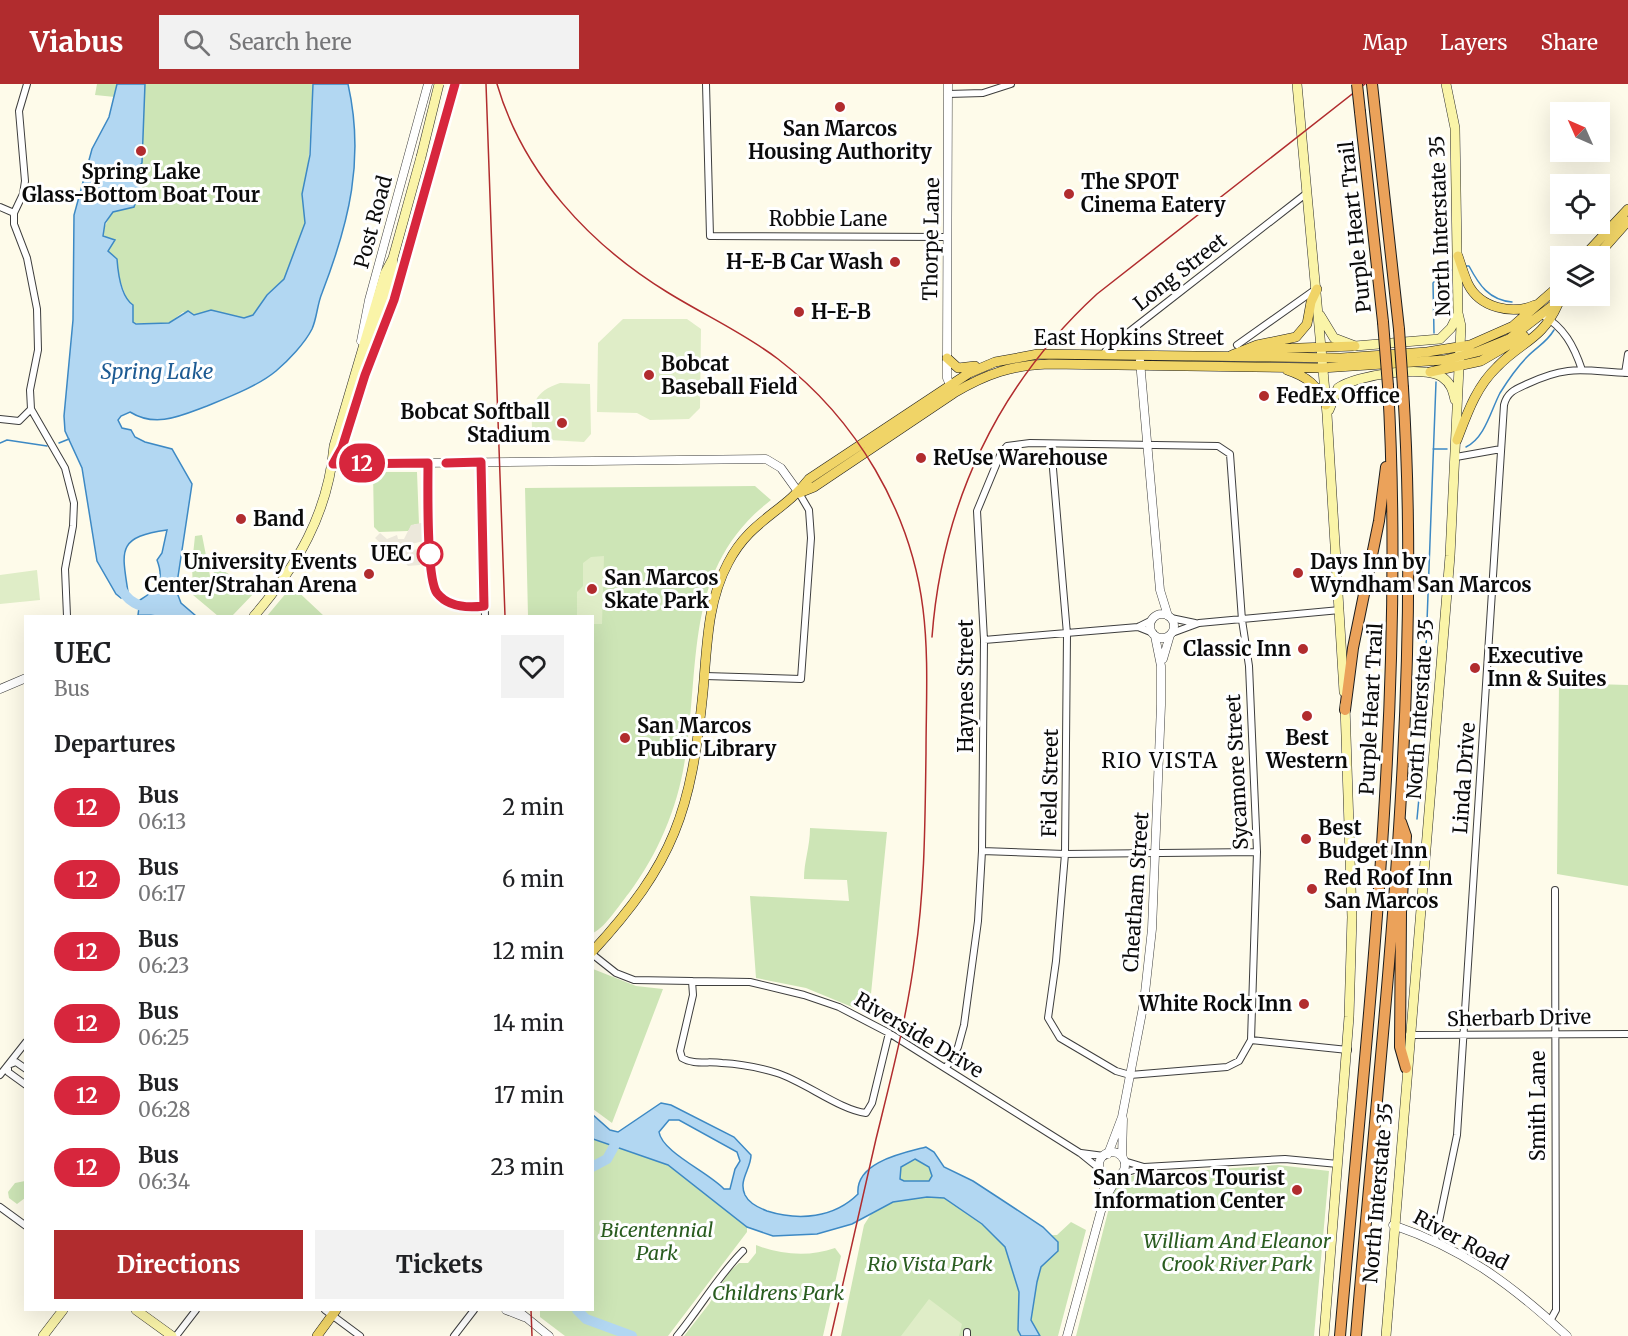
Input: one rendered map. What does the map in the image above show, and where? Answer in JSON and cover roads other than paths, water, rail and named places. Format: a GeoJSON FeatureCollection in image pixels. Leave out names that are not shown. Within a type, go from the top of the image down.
{"type":"FeatureCollection","features":[{"type":"Feature","properties":{"kind":"highway","name":"Purple Heart Trail"},"geometry":{"type":"LineString","coordinates":[[1340,1336],[1389,745],[1394,605],[1388,386],[1357,84]]}},
{"type":"Feature","properties":{"kind":"highway","name":"Purple Heart Trail"},"geometry":{"type":"LineString","coordinates":[[1356,1336],[1399,817],[1409,599],[1403,388],[1399,329],[1372,84]]}},
{"type":"Feature","properties":{"kind":"highway"},"geometry":{"type":"LineString","coordinates":[[1345,710],[1353,648],[1379,520],[1391,434]]}},
{"type":"Feature","properties":{"kind":"highway"},"geometry":{"type":"LineString","coordinates":[[1399,817],[1406,836],[1401,912],[1400,1047],[1406,1068]]}},
{"type":"Feature","properties":{"kind":"main road"},"geometry":{"type":"LineString","coordinates":[[255,615],[286,578],[312,532],[333,464],[334,446],[360,373],[385,273],[393,258],[421,157],[438,84]]}},
{"type":"Feature","properties":{"kind":"main road","name":"North Interstate 35"},"geometry":{"type":"LineString","coordinates":[[1297,84],[1327,410],[1345,710],[1352,916],[1348,1050],[1324,1336]]}},
{"type":"Feature","properties":{"kind":"main road","name":"North Interstate 35"},"geometry":{"type":"LineString","coordinates":[[1386,1336],[1406,1068],[1430,810],[1457,440],[1460,352],[1455,128],[1446,84]]}},
{"type":"Feature","properties":{"kind":"main road"},"geometry":{"type":"LineString","coordinates":[[1593,246],[1628,209]]}},
{"type":"Feature","properties":{"kind":"main road"},"geometry":{"type":"LineString","coordinates":[[1606,246],[1628,222]]}},
{"type":"Feature","properties":{"kind":"main road"},"geometry":{"type":"LineString","coordinates":[[1595,246],[1597,242]]}},
{"type":"Feature","properties":{"kind":"main road"},"geometry":{"type":"LineString","coordinates":[[1458,256],[1468,285],[1485,302],[1505,310],[1516,310],[1545,300]]}},
{"type":"Feature","properties":{"kind":"main road"},"geometry":{"type":"LineString","coordinates":[[1228,357],[1257,345],[1296,337],[1307,324],[1311,302],[1317,289]]}},
{"type":"Feature","properties":{"kind":"main road"},"geometry":{"type":"LineString","coordinates":[[1460,352],[1513,326],[1550,295]]}},
{"type":"Feature","properties":{"kind":"main road"},"geometry":{"type":"LineString","coordinates":[[1457,440],[1469,408],[1484,381],[1505,359],[1539,334],[1552,306]]}},
{"type":"Feature","properties":{"kind":"main road"},"geometry":{"type":"LineString","coordinates":[[1327,410],[1338,388],[1347,381],[1361,377],[1460,368],[1482,361],[1510,346],[1547,317],[1556,306]]}},
{"type":"Feature","properties":{"kind":"main road"},"geometry":{"type":"LineString","coordinates":[[1319,313],[1334,338],[1355,346]]}},
{"type":"Feature","properties":{"kind":"main road"},"geometry":{"type":"LineString","coordinates":[[1321,358],[1355,346],[1440,339],[1451,328],[1458,313]]}},
{"type":"Feature","properties":{"kind":"main road"},"geometry":{"type":"LineString","coordinates":[[1321,358],[1460,352],[1509,339],[1547,317]]}},
{"type":"Feature","properties":{"kind":"main road","name":"East Hopkins Street"},"geometry":{"type":"LineString","coordinates":[[594,951],[648,885],[662,862],[683,813],[695,767],[711,614],[718,586],[741,542],[761,520],[799,493],[814,487],[952,389],[995,362],[1038,354],[1103,355],[1172,365],[1279,367],[1321,358]]}},
{"type":"Feature","properties":{"kind":"main road","name":"East Hopkins Street"},"geometry":{"type":"LineString","coordinates":[[952,389],[994,372],[1020,365],[1228,357],[1321,358]]}},
{"type":"Feature","properties":{"kind":"main road"},"geometry":{"type":"LineString","coordinates":[[1172,365],[1187,361],[1226,361],[1248,357]]}},
{"type":"Feature","properties":{"kind":"main road"},"geometry":{"type":"LineString","coordinates":[[947,358],[953,365],[962,369],[984,362],[995,362]]}},
{"type":"Feature","properties":{"kind":"main road"},"geometry":{"type":"LineString","coordinates":[[1279,367],[1310,380],[1320,392],[1327,410]]}},
{"type":"Feature","properties":{"kind":"main road"},"geometry":{"type":"LineString","coordinates":[[1430,372],[1448,382],[1458,409]]}},
{"type":"Feature","properties":{"kind":"main road"},"geometry":{"type":"LineString","coordinates":[[43,1336],[62,1311]]}},
{"type":"Feature","properties":{"kind":"main road"},"geometry":{"type":"LineString","coordinates":[[137,1311],[174,1336]]}},
{"type":"Feature","properties":{"kind":"main road"},"geometry":{"type":"LineString","coordinates":[[317,1336],[331,1311]]}},
{"type":"Feature","properties":{"kind":"street"},"geometry":{"type":"LineString","coordinates":[[27,84],[19,111],[25,181],[23,194],[14,213],[14,224],[27,258],[37,309],[38,350],[30,390],[31,409],[65,468],[71,483],[73,526],[65,569],[67,615]]}},
{"type":"Feature","properties":{"kind":"street","name":"Post Road"},"geometry":{"type":"LineString","coordinates":[[360,373],[369,300],[428,84]]}},
{"type":"Feature","properties":{"kind":"street"},"geometry":{"type":"LineString","coordinates":[[360,373],[394,300],[445,120],[454,86],[438,84]]}},
{"type":"Feature","properties":{"kind":"street","name":"Robbie Lane"},"geometry":{"type":"LineString","coordinates":[[706,84],[710,236],[947,237]]}},
{"type":"Feature","properties":{"kind":"street","name":"Thorpe Lane"},"geometry":{"type":"LineString","coordinates":[[948,84],[947,358],[952,389]]}},
{"type":"Feature","properties":{"kind":"street"},"geometry":{"type":"LineString","coordinates":[[948,94],[982,93],[1011,84]]}},
{"type":"Feature","properties":{"kind":"street"},"geometry":{"type":"LineString","coordinates":[[420,114],[427,107],[439,109],[445,120]]}},
{"type":"Feature","properties":{"kind":"street","name":"Long Street"},"geometry":{"type":"LineString","coordinates":[[1103,355],[1107,349],[1307,193]]}},
{"type":"Feature","properties":{"kind":"street"},"geometry":{"type":"LineString","coordinates":[[0,207],[14,213]]}},
{"type":"Feature","properties":{"kind":"street"},"geometry":{"type":"LineString","coordinates":[[1237,345],[1317,289]]}},
{"type":"Feature","properties":{"kind":"street"},"geometry":{"type":"LineString","coordinates":[[1547,317],[1570,341],[1582,370],[1627,373],[1628,354]]}},
{"type":"Feature","properties":{"kind":"street"},"geometry":{"type":"LineString","coordinates":[[1140,361],[1160,590],[1174,625],[1171,634]]}},
{"type":"Feature","properties":{"kind":"street","name":"Linda Drive"},"geometry":{"type":"LineString","coordinates":[[1435,1241],[1457,1135],[1504,405],[1508,395],[1553,372],[1582,370]]}},
{"type":"Feature","properties":{"kind":"street"},"geometry":{"type":"LineString","coordinates":[[0,419],[19,421],[31,409]]}},
{"type":"Feature","properties":{"kind":"street","name":"Haynes Street"},"geometry":{"type":"LineString","coordinates":[[946,1068],[958,1047],[966,1015],[978,921],[982,851],[984,640],[977,511],[1001,453],[1007,446],[1030,442],[1051,445],[1147,446]]}},
{"type":"Feature","properties":{"kind":"street","name":"Field Street"},"geometry":{"type":"LineString","coordinates":[[1051,445],[1067,634],[1065,854],[1056,961],[1048,1018],[1060,1038],[1116,1071],[1130,1075]]}},
{"type":"Feature","properties":{"kind":"street","name":"Sycamore Street"},"geometry":{"type":"LineString","coordinates":[[1147,446],[1218,447],[1230,454],[1242,620],[1249,666],[1257,852],[1251,1040]]}},
{"type":"Feature","properties":{"kind":"street"},"geometry":{"type":"LineString","coordinates":[[1456,457],[1501,449]]}},
{"type":"Feature","properties":{"kind":"street"},"geometry":{"type":"LineString","coordinates":[[333,464],[495,462],[510,459],[536,461],[766,459],[782,468],[809,510],[811,538],[801,679],[705,676]]}},
{"type":"Feature","properties":{"kind":"street"},"geometry":{"type":"LineString","coordinates":[[481,462],[485,615]]}},
{"type":"Feature","properties":{"kind":"street"},"geometry":{"type":"LineString","coordinates":[[1154,634],[1153,619],[1160,590]]}},
{"type":"Feature","properties":{"kind":"street"},"geometry":{"type":"LineString","coordinates":[[984,640],[1138,627],[1160,614],[1199,623],[1340,610]]}},
{"type":"Feature","properties":{"kind":"street"},"geometry":{"type":"LineString","coordinates":[[1138,627],[1161,638],[1199,623]]}},
{"type":"Feature","properties":{"kind":"street","name":"Cheatham Street"},"geometry":{"type":"LineString","coordinates":[[1106,1155],[1122,1117],[1144,1002],[1156,852],[1161,666],[1154,634]]}},
{"type":"Feature","properties":{"kind":"street","name":"Cheatham Street"},"geometry":{"type":"LineString","coordinates":[[1161,666],[1171,634]]}},
{"type":"Feature","properties":{"kind":"street"},"geometry":{"type":"LineString","coordinates":[[0,689],[24,679]]}},
{"type":"Feature","properties":{"kind":"street"},"geometry":{"type":"LineString","coordinates":[[982,851],[1065,854],[1257,852]]}},
{"type":"Feature","properties":{"kind":"street","name":"Smith Lane"},"geometry":{"type":"LineString","coordinates":[[1550,1321],[1556,1310],[1555,890]]}},
{"type":"Feature","properties":{"kind":"street","name":"Riverside Drive"},"geometry":{"type":"LineString","coordinates":[[594,955],[616,973],[633,980],[750,982],[804,995],[839,1007],[889,1033],[946,1068],[1080,1153],[1102,1172]]}},
{"type":"Feature","properties":{"kind":"street"},"geometry":{"type":"LineString","coordinates":[[692,981],[693,995],[680,1051],[681,1058],[688,1062],[723,1063],[775,1073],[830,1097],[852,1112],[866,1113],[872,1103],[889,1033]]}},
{"type":"Feature","properties":{"kind":"street","name":"Sherbarb Drive"},"geometry":{"type":"LineString","coordinates":[[1409,1035],[1628,1034]]}},
{"type":"Feature","properties":{"kind":"street"},"geometry":{"type":"LineString","coordinates":[[1130,1075],[1227,1067],[1239,1061],[1251,1040],[1348,1050]]}},
{"type":"Feature","properties":{"kind":"street"},"geometry":{"type":"LineString","coordinates":[[0,1076],[24,1045]]}},
{"type":"Feature","properties":{"kind":"street"},"geometry":{"type":"LineString","coordinates":[[8,1065],[16,1062],[24,1068]]}},
{"type":"Feature","properties":{"kind":"street"},"geometry":{"type":"LineString","coordinates":[[8,1065],[8,1072],[24,1082]]}},
{"type":"Feature","properties":{"kind":"street","name":"Cheatham Street"},"geometry":{"type":"LineString","coordinates":[[1122,1117],[1123,1159]]}},
{"type":"Feature","properties":{"kind":"street","name":"Riverside Drive"},"geometry":{"type":"LineString","coordinates":[[1080,1153],[1106,1155]]}},
{"type":"Feature","properties":{"kind":"street"},"geometry":{"type":"LineString","coordinates":[[1104,1200],[1100,1162],[1106,1155],[1115,1153],[1123,1159],[1144,1167]]}},
{"type":"Feature","properties":{"kind":"street"},"geometry":{"type":"LineString","coordinates":[[1067,1336],[1104,1200],[1120,1175],[1123,1159]]}},
{"type":"Feature","properties":{"kind":"street"},"geometry":{"type":"LineString","coordinates":[[1102,1172],[1110,1178],[1144,1167],[1285,1159],[1339,1164]]}},
{"type":"Feature","properties":{"kind":"street"},"geometry":{"type":"LineString","coordinates":[[0,1217],[2,1209],[24,1225]]}},
{"type":"Feature","properties":{"kind":"street","name":"River Road"},"geometry":{"type":"LineString","coordinates":[[1393,1225],[1435,1241],[1508,1283],[1567,1336]]}},
{"type":"Feature","properties":{"kind":"street"},"geometry":{"type":"LineString","coordinates":[[677,1336],[705,1301],[724,1271],[743,1251]]}},
{"type":"Feature","properties":{"kind":"street"},"geometry":{"type":"LineString","coordinates":[[174,1336],[195,1311]]}},
{"type":"Feature","properties":{"kind":"street"},"geometry":{"type":"LineString","coordinates":[[331,1311],[360,1336]]}},
{"type":"Feature","properties":{"kind":"street"},"geometry":{"type":"LineString","coordinates":[[454,1336],[473,1311]]}},
{"type":"Feature","properties":{"kind":"street"},"geometry":{"type":"LineString","coordinates":[[509,1311],[524,1317]]}},
{"type":"Feature","properties":{"kind":"street"},"geometry":{"type":"LineString","coordinates":[[518,1311],[549,1336]]}},
{"type":"Feature","properties":{"kind":"water","name":"Spring Lake"},"geometry":{"type":"Polygon","coordinates":[[[117,84],[145,84],[142,163],[132,173],[142,183],[134,207],[113,212],[105,223],[103,236],[115,240],[108,251],[117,259],[121,284],[133,305],[133,322],[136,324],[169,323],[188,311],[194,315],[211,310],[244,318],[253,315],[267,295],[284,279],[305,223],[302,194],[310,155],[313,84],[348,84],[353,112],[354,165],[347,216],[320,298],[314,325],[305,340],[276,371],[261,382],[234,395],[168,419],[149,419],[130,412],[118,420],[122,428],[131,430],[135,437],[172,449],[192,484],[176,590],[181,603],[195,615],[138,615],[140,600],[155,588],[160,579],[157,560],[162,553],[167,530],[139,537],[126,548],[124,566],[128,592],[121,598],[116,594],[97,561],[82,468],[65,431],[64,416],[73,320],[74,215],[92,149],[109,117],[117,84]]]}},
{"type":"Feature","properties":{"kind":"water"},"geometry":{"type":"Polygon","coordinates":[[[661,1103],[671,1105],[734,1137],[751,1155],[743,1184],[747,1198],[764,1210],[791,1216],[816,1215],[838,1208],[858,1194],[859,1183],[872,1167],[894,1156],[926,1147],[934,1152],[944,1167],[973,1181],[999,1198],[1043,1227],[1058,1242],[1058,1251],[1041,1267],[1037,1282],[1031,1320],[1040,1336],[1021,1336],[1018,1330],[1019,1292],[1005,1247],[982,1224],[944,1198],[927,1197],[893,1202],[852,1224],[817,1234],[773,1236],[747,1227],[668,1165],[594,1139],[594,1116],[610,1130],[618,1132],[661,1103]],[[669,1120],[659,1132],[662,1139],[668,1147],[724,1189],[730,1189],[735,1169],[740,1161],[737,1152],[679,1120],[669,1120]],[[915,1159],[901,1167],[900,1179],[929,1181],[932,1176],[929,1167],[915,1159]]]}},
{"type":"Feature","properties":{"kind":"waterway"},"geometry":{"type":"LineString","coordinates":[[1465,266],[1469,266],[1481,285],[1491,295],[1512,302]]}},
{"type":"Feature","properties":{"kind":"waterway"},"geometry":{"type":"LineString","coordinates":[[1434,333],[1433,283],[1443,273],[1451,270]]}},
{"type":"Feature","properties":{"kind":"waterway"},"geometry":{"type":"LineString","coordinates":[[1466,447],[1473,443],[1483,430],[1500,393],[1513,373],[1554,330]]}},
{"type":"Feature","properties":{"kind":"waterway"},"geometry":{"type":"LineString","coordinates":[[1426,648],[1436,382]]}},
{"type":"Feature","properties":{"kind":"waterway"},"geometry":{"type":"LineString","coordinates":[[59,443],[69,439]]}},
{"type":"Feature","properties":{"kind":"waterway"},"geometry":{"type":"LineString","coordinates":[[0,443],[7,440],[47,446]]}},
{"type":"Feature","properties":{"kind":"waterway"},"geometry":{"type":"LineString","coordinates":[[1433,449],[1447,449]]}},
{"type":"Feature","properties":{"kind":"waterway"},"geometry":{"type":"LineString","coordinates":[[119,583],[123,592],[135,603],[173,615]]}},
{"type":"Feature","properties":{"kind":"waterway"},"geometry":{"type":"LineString","coordinates":[[1417,819],[1430,680]]}},
{"type":"Feature","properties":{"kind":"waterway"},"geometry":{"type":"LineString","coordinates":[[594,1166],[607,1159],[617,1141]]}},
{"type":"Feature","properties":{"kind":"waterway"},"geometry":{"type":"LineString","coordinates":[[578,1311],[586,1319],[632,1336]]}},
{"type":"Feature","properties":{"kind":"railway"},"geometry":{"type":"LineString","coordinates":[[486,84],[505,615]]}},
{"type":"Feature","properties":{"kind":"railway"},"geometry":{"type":"LineString","coordinates":[[497,84],[509,117],[524,147],[562,203],[586,229],[638,273],[778,359],[832,410],[855,439],[875,470],[906,537],[917,573],[925,627],[927,681],[921,905],[912,978],[903,1024],[831,1336]]}},
{"type":"Feature","properties":{"kind":"railway"},"geometry":{"type":"LineString","coordinates":[[932,637],[938,588],[948,540],[962,494],[981,449],[1004,407],[1031,367],[1062,329],[1097,294],[1365,84]]}},
{"type":"Feature","properties":{"kind":"railway"},"geometry":{"type":"LineString","coordinates":[[531,1311],[532,1336]]}},
{"type":"Feature","properties":{"kind":"place","name":"San Marcos Housing Authority"},"geometry":{"type":"Point","coordinates":[840,107]}},
{"type":"Feature","properties":{"kind":"place","name":"Spring Lake Glass-Bottom Boat Tour"},"geometry":{"type":"Point","coordinates":[141,151]}},
{"type":"Feature","properties":{"kind":"place","name":"The SPOT Cinema Eatery"},"geometry":{"type":"Point","coordinates":[1069,194]}},
{"type":"Feature","properties":{"kind":"place","name":"H-E-B Car Wash"},"geometry":{"type":"Point","coordinates":[895,262]}},
{"type":"Feature","properties":{"kind":"place","name":"H-E-B"},"geometry":{"type":"Point","coordinates":[799,312]}},
{"type":"Feature","properties":{"kind":"place","name":"Bobcat Baseball Field"},"geometry":{"type":"Point","coordinates":[649,375]}},
{"type":"Feature","properties":{"kind":"place","name":"FedEx Office"},"geometry":{"type":"Point","coordinates":[1264,396]}},
{"type":"Feature","properties":{"kind":"place","name":"Bobcat Softball Stadium"},"geometry":{"type":"Point","coordinates":[562,423]}},
{"type":"Feature","properties":{"kind":"place","name":"ReUse Warehouse"},"geometry":{"type":"Point","coordinates":[921,458]}},
{"type":"Feature","properties":{"kind":"place","name":"Band"},"geometry":{"type":"Point","coordinates":[241,519]}},
{"type":"Feature","properties":{"kind":"place","name":"UEC"},"geometry":{"type":"Point","coordinates":[430,554]}},
{"type":"Feature","properties":{"kind":"place","name":"Days Inn by Wyndham San Marcos"},"geometry":{"type":"Point","coordinates":[1298,573]}},
{"type":"Feature","properties":{"kind":"place","name":"University Events Center/Strahan Arena"},"geometry":{"type":"Point","coordinates":[369,574]}},
{"type":"Feature","properties":{"kind":"place","name":"San Marcos Skate Park"},"geometry":{"type":"Point","coordinates":[592,589]}},
{"type":"Feature","properties":{"kind":"place","name":"Classic Inn"},"geometry":{"type":"Point","coordinates":[1303,649]}},
{"type":"Feature","properties":{"kind":"place","name":"Executive Inn & Suites"},"geometry":{"type":"Point","coordinates":[1475,668]}},
{"type":"Feature","properties":{"kind":"place","name":"Best Western"},"geometry":{"type":"Point","coordinates":[1307,716]}},
{"type":"Feature","properties":{"kind":"place","name":"San Marcos Public Library"},"geometry":{"type":"Point","coordinates":[625,738]}},
{"type":"Feature","properties":{"kind":"place","name":"Best Budget Inn"},"geometry":{"type":"Point","coordinates":[1306,839]}},
{"type":"Feature","properties":{"kind":"place","name":"Red Roof Inn San Marcos"},"geometry":{"type":"Point","coordinates":[1312,889]}},
{"type":"Feature","properties":{"kind":"place","name":"White Rock Inn"},"geometry":{"type":"Point","coordinates":[1304,1004]}},
{"type":"Feature","properties":{"kind":"place","name":"San Marcos Tourist Information Center"},"geometry":{"type":"Point","coordinates":[1297,1190]}},
{"type":"Feature","properties":{"kind":"district","name":"RIO VISTA"},"geometry":{"type":"Point","coordinates":[1160,761]}},
{"type":"Feature","properties":{"kind":"park label","name":"Bicentennial Park"},"geometry":{"type":"Point","coordinates":[657,1242]}},
{"type":"Feature","properties":{"kind":"park label","name":"William And Eleanor Crook River Park"},"geometry":{"type":"Point","coordinates":[1237,1252]}},
{"type":"Feature","properties":{"kind":"park label","name":"Rio Vista Park"},"geometry":{"type":"Point","coordinates":[930,1264]}},
{"type":"Feature","properties":{"kind":"park label","name":"Childrens Park"},"geometry":{"type":"Point","coordinates":[778,1293]}}]}
